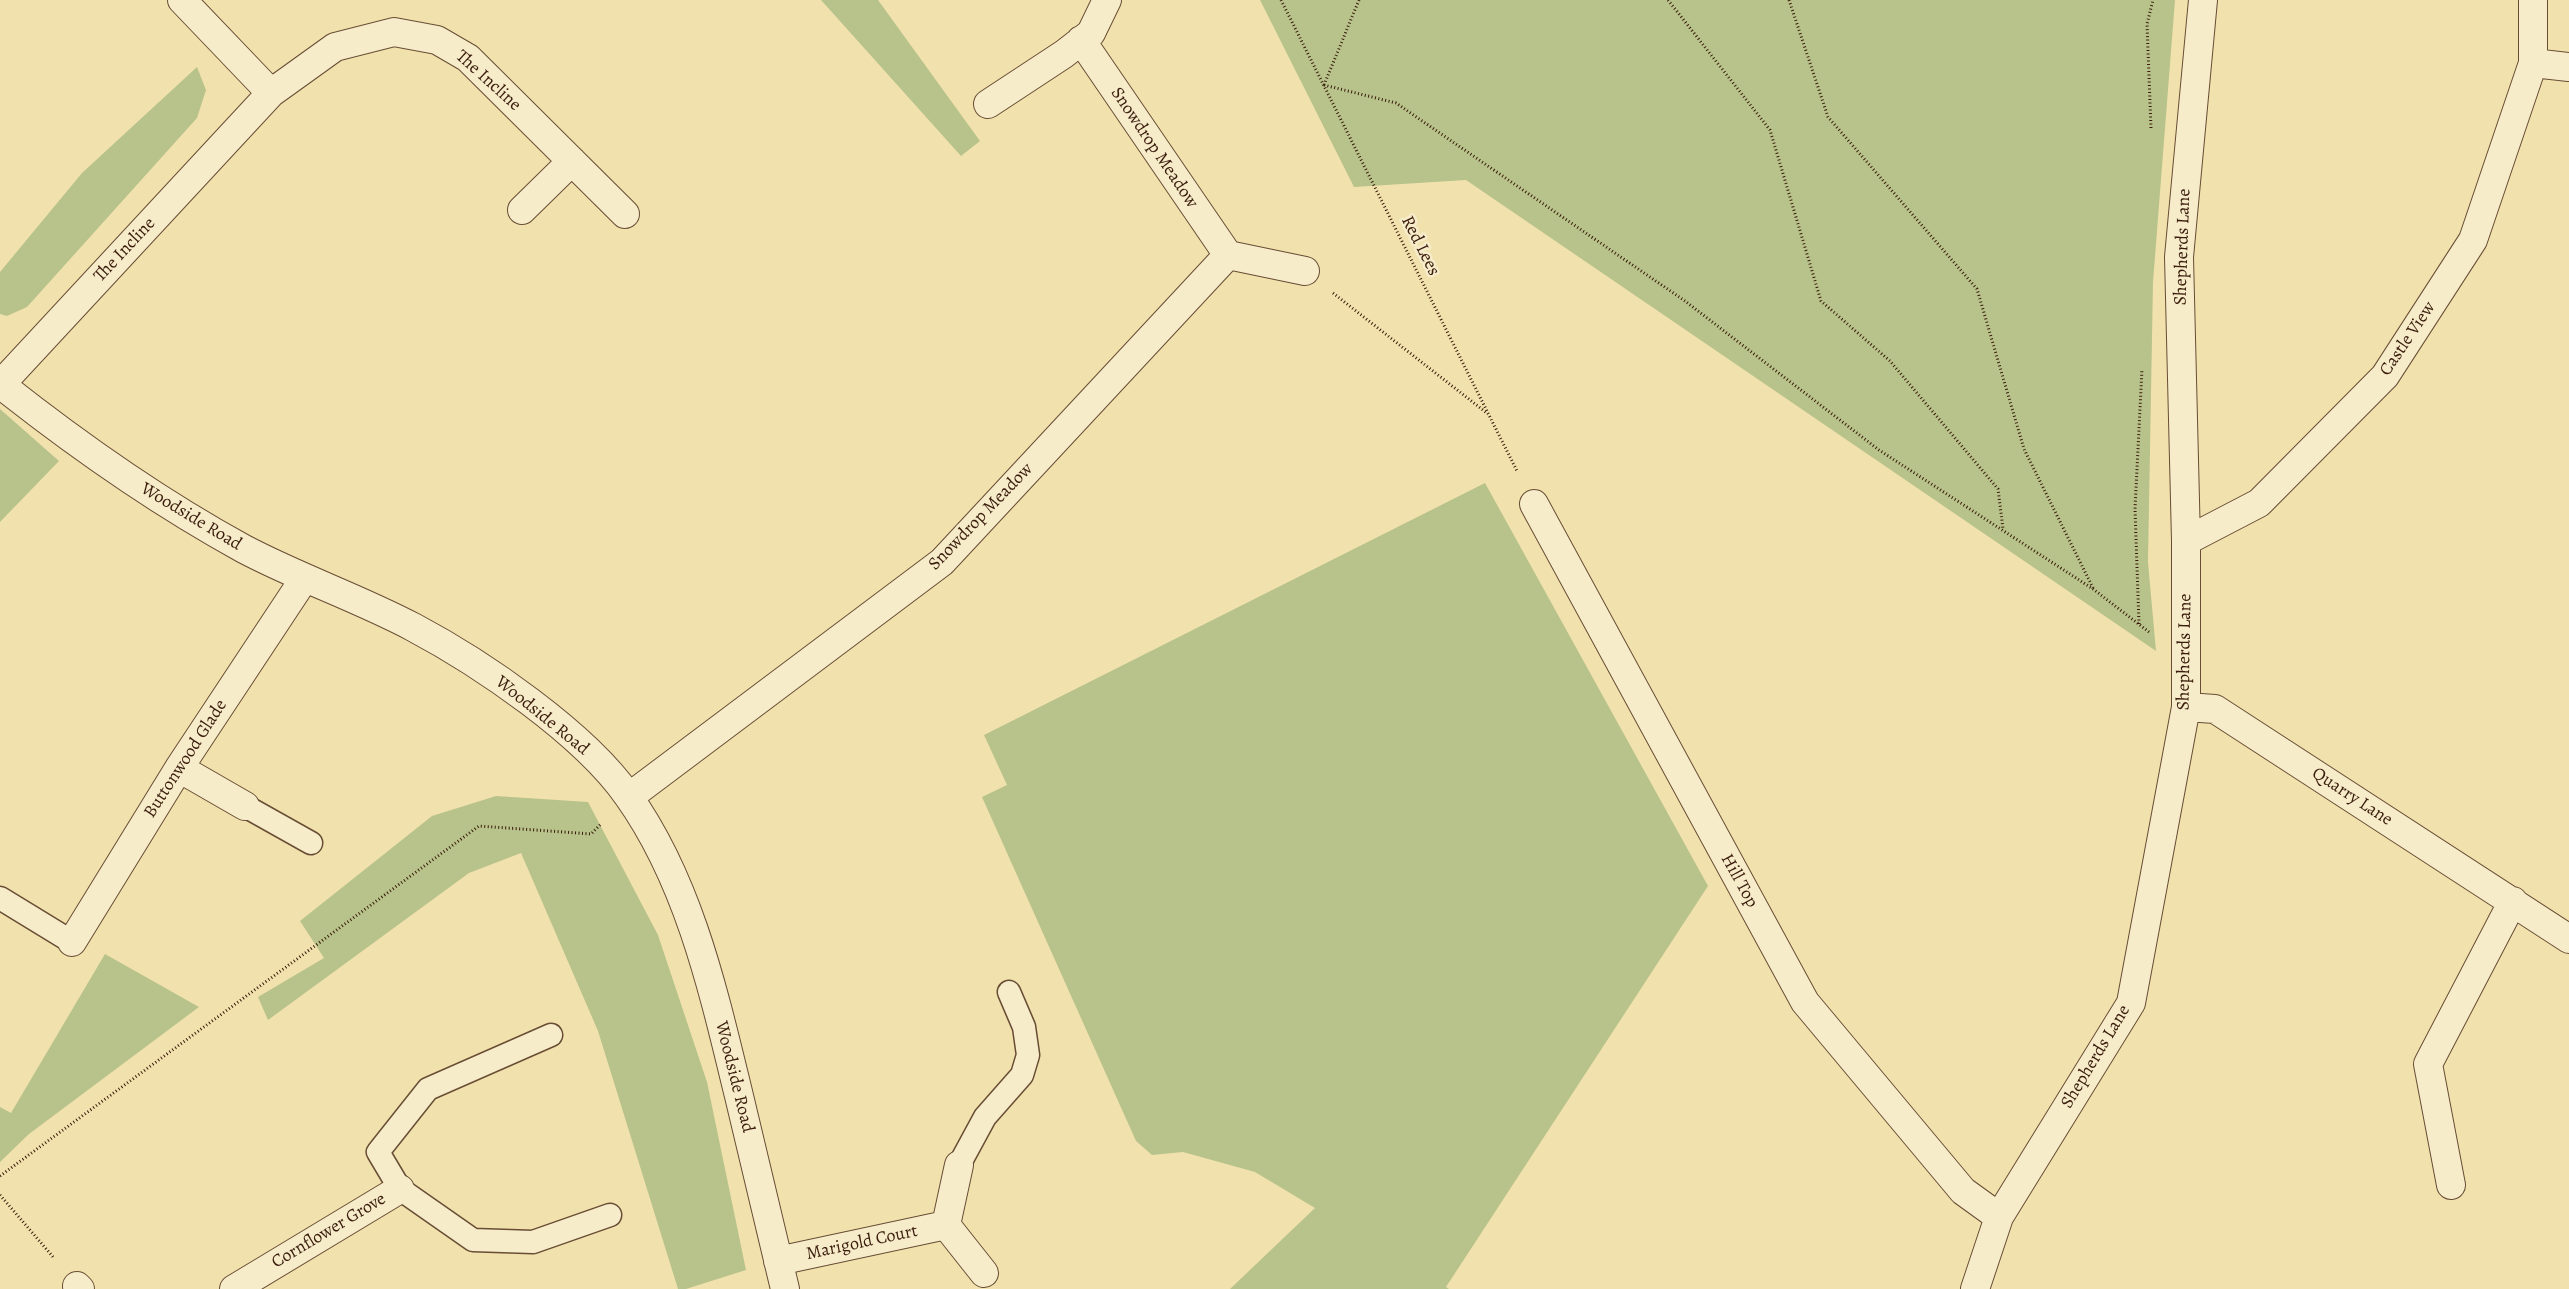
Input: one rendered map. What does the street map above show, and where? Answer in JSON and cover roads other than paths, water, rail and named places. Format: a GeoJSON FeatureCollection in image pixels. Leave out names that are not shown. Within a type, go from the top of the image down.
{"type":"FeatureCollection","features":[{"type":"Feature","properties":{"kind":"street"},"geometry":{"type":"LineString","coordinates":[[182,0],[271,93]]}},
{"type":"Feature","properties":{"kind":"street"},"geometry":{"type":"LineString","coordinates":[[988,104],[1091,33],[1107,0]]}},
{"type":"Feature","properties":{"kind":"street","name":"Shepherds Lane"},"geometry":{"type":"LineString","coordinates":[[1975,1289],[2000,1217],[2131,1003],[2186,707],[2186,541],[2179,257],[2203,0]]}},
{"type":"Feature","properties":{"kind":"street","name":"Castle View"},"geometry":{"type":"LineString","coordinates":[[2186,541],[2259,503],[2385,376],[2473,240],[2533,63],[2533,0]]}},
{"type":"Feature","properties":{"kind":"street","name":"The Incline"},"geometry":{"type":"LineString","coordinates":[[0,384],[271,93],[335,47],[394,32],[437,40],[468,58],[625,214]]}},
{"type":"Feature","properties":{"kind":"street","name":"Snowdrop Meadow"},"geometry":{"type":"LineString","coordinates":[[629,798],[942,562],[1228,255],[1081,40]]}},
{"type":"Feature","properties":{"kind":"street"},"geometry":{"type":"LineString","coordinates":[[2533,63],[2569,67]]}},
{"type":"Feature","properties":{"kind":"street"},"geometry":{"type":"LineString","coordinates":[[522,210],[572,161]]}},
{"type":"Feature","properties":{"kind":"street"},"geometry":{"type":"LineString","coordinates":[[1228,255],[1305,271]]}},
{"type":"Feature","properties":{"kind":"street","name":"Woodside Road"},"geometry":{"type":"LineString","coordinates":[[0,384],[40,415],[178,512],[304,579],[413,627],[482,668],[555,722],[610,773],[629,798],[654,839],[672,875],[712,991],[785,1289]]}},
{"type":"Feature","properties":{"kind":"street","name":"Hill Top"},"geometry":{"type":"LineString","coordinates":[[1534,504],[1805,1002],[1963,1191],[2000,1217]]}},
{"type":"Feature","properties":{"kind":"street","name":"Buttonwood Glade"},"geometry":{"type":"LineString","coordinates":[[72,942],[179,768],[304,579]]}},
{"type":"Feature","properties":{"kind":"street","name":"Quarry Lane"},"geometry":{"type":"LineString","coordinates":[[2186,707],[2215,709],[2569,939]]}},
{"type":"Feature","properties":{"kind":"street"},"geometry":{"type":"LineString","coordinates":[[179,768],[245,806]]}},
{"type":"Feature","properties":{"kind":"street"},"geometry":{"type":"LineString","coordinates":[[2451,1185],[2428,1064],[2513,901]]}},
{"type":"Feature","properties":{"kind":"street"},"geometry":{"type":"LineString","coordinates":[[959,1165],[946,1224],[984,1273]]}},
{"type":"Feature","properties":{"kind":"street","name":"Cornflower Grove"},"geometry":{"type":"LineString","coordinates":[[234,1289],[400,1189]]}},
{"type":"Feature","properties":{"kind":"street","name":"Marigold Court"},"geometry":{"type":"LineString","coordinates":[[778,1261],[946,1224]]}},
{"type":"Feature","properties":{"kind":"lane"},"geometry":{"type":"LineString","coordinates":[[245,806],[311,843]]}},
{"type":"Feature","properties":{"kind":"lane"},"geometry":{"type":"LineString","coordinates":[[0,898],[72,942]]}},
{"type":"Feature","properties":{"kind":"lane"},"geometry":{"type":"LineString","coordinates":[[959,1165],[985,1117],[1022,1075],[1028,1055],[1024,1027],[1009,992]]}},
{"type":"Feature","properties":{"kind":"lane"},"geometry":{"type":"LineString","coordinates":[[551,1035],[428,1089],[378,1152],[400,1189],[473,1240],[534,1242],[610,1216]]}}]}
